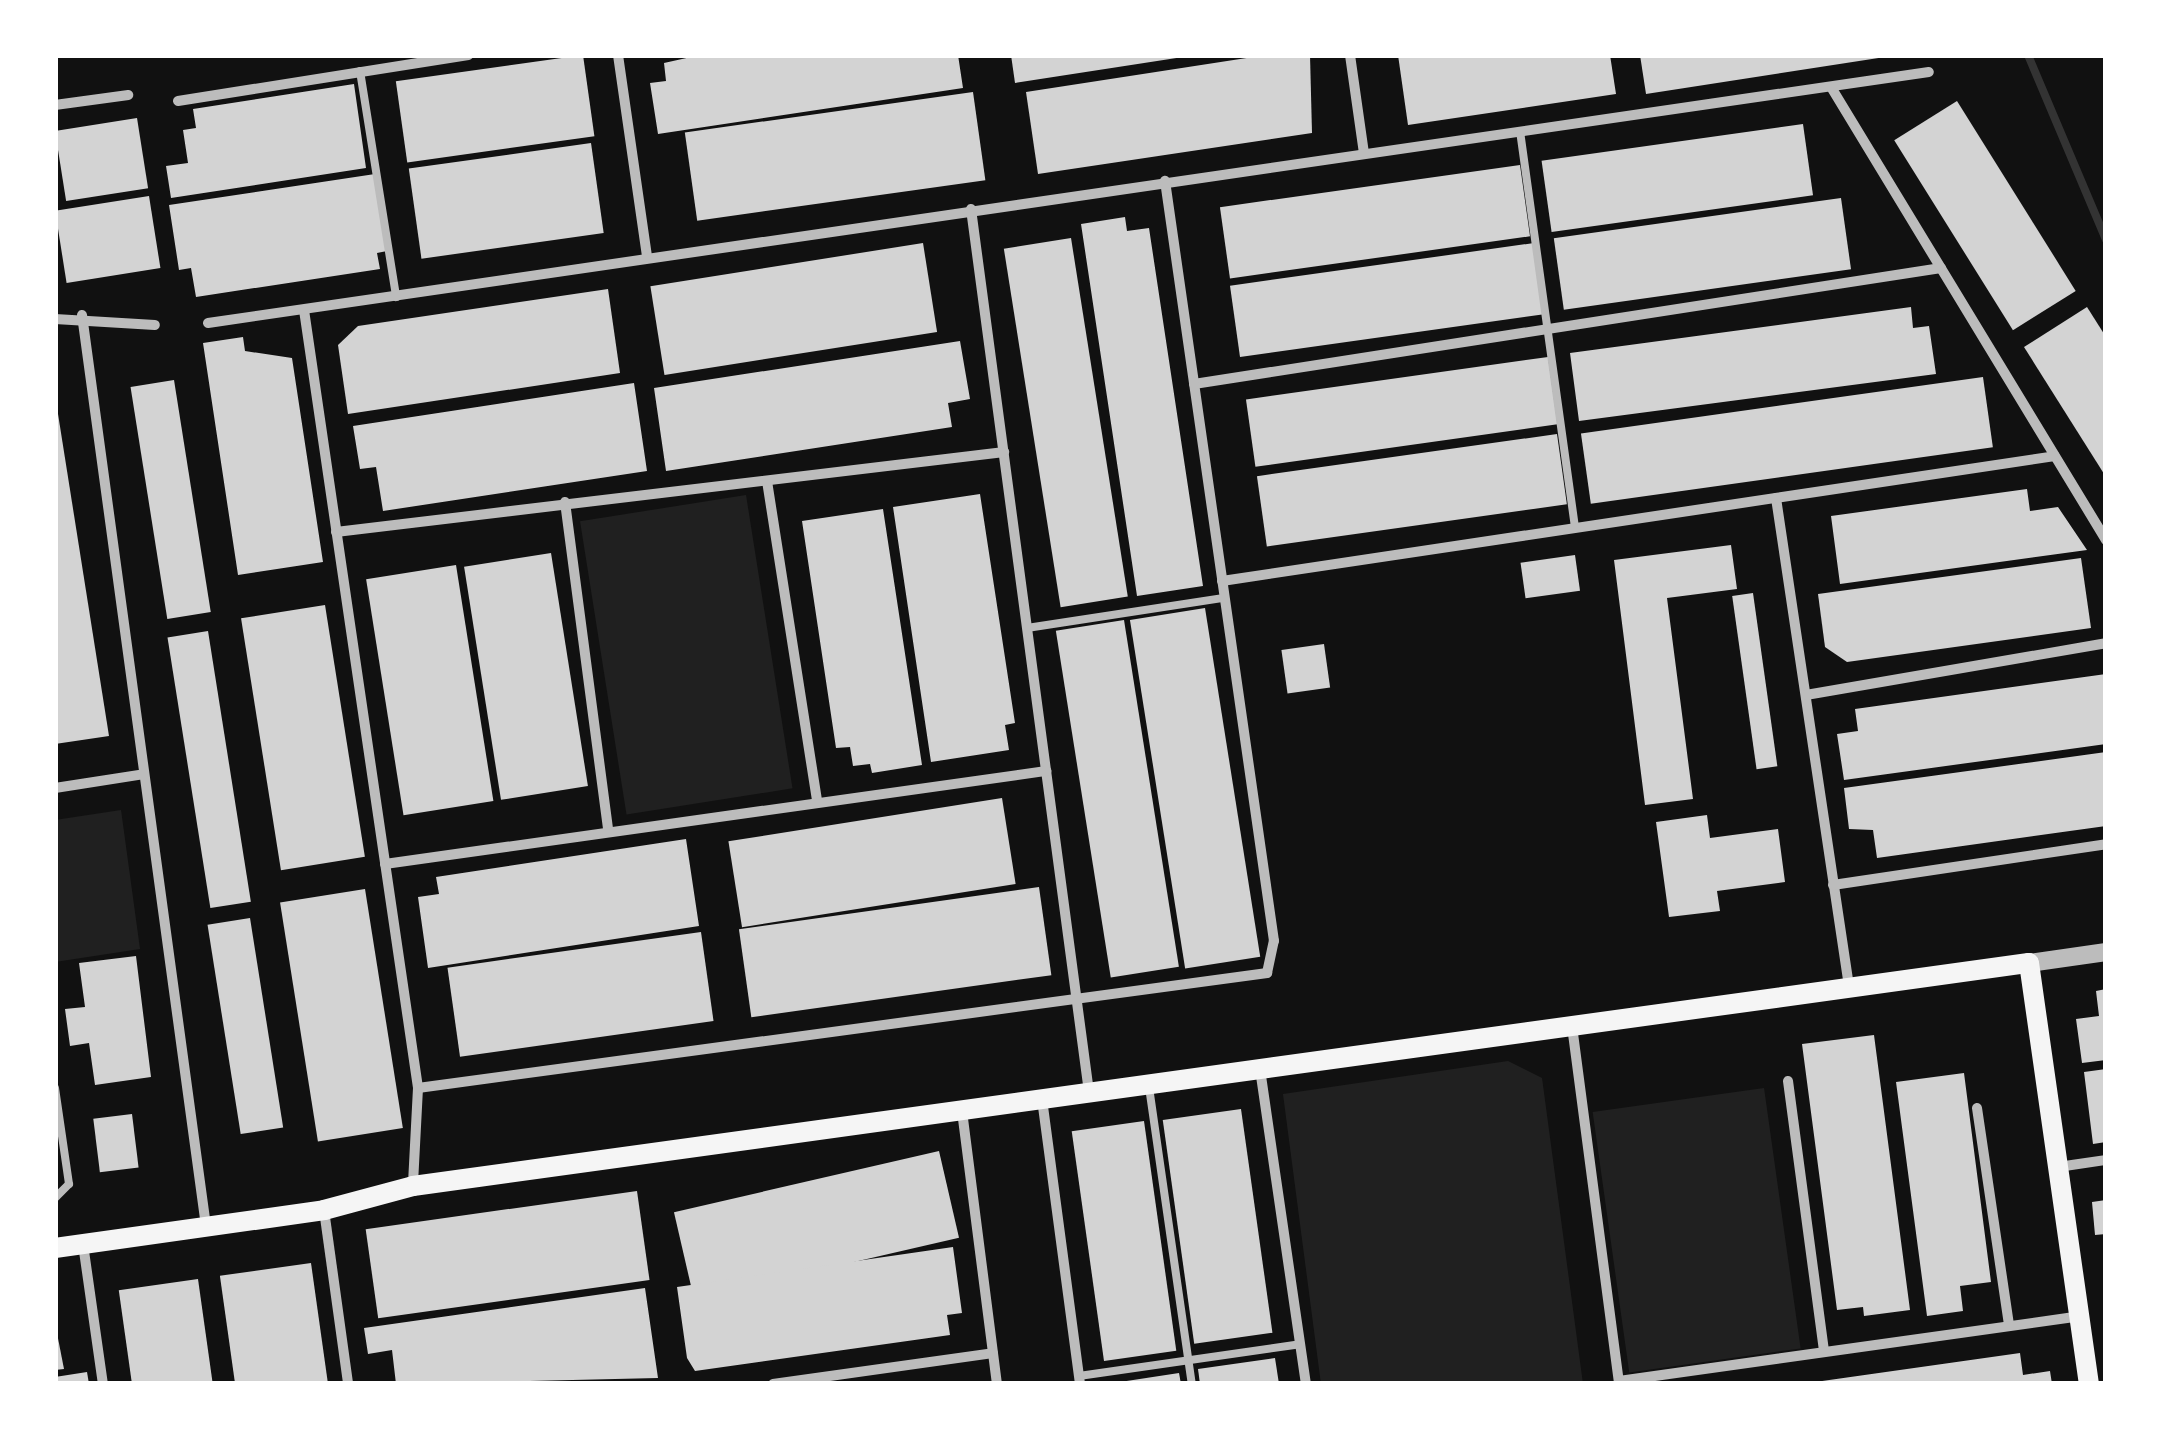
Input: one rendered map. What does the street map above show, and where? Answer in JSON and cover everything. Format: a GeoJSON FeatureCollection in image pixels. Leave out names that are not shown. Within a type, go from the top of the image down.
{"type":"FeatureCollection","features":[{"type":"Feature","properties":{"kind":"main road"},"geometry":{"type":"LineString","coordinates":[[55,1248],[324,1210],[413,1186],[2030,963],[2089,1384]]}},
{"type":"Feature","properties":{"kind":"street"},"geometry":{"type":"LineString","coordinates":[[178,100],[468,55]]}},
{"type":"Feature","properties":{"kind":"street"},"geometry":{"type":"LineString","coordinates":[[618,55],[646,256]]}},
{"type":"Feature","properties":{"kind":"street"},"geometry":{"type":"LineString","coordinates":[[1350,55],[1364,153]]}},
{"type":"Feature","properties":{"kind":"street"},"geometry":{"type":"LineString","coordinates":[[208,323],[646,256],[1928,72]]}},
{"type":"Feature","properties":{"kind":"street"},"geometry":{"type":"LineString","coordinates":[[1831,86],[2106,540]]}},
{"type":"Feature","properties":{"kind":"street"},"geometry":{"type":"LineString","coordinates":[[55,105],[128,95]]}},
{"type":"Feature","properties":{"kind":"street"},"geometry":{"type":"LineString","coordinates":[[418,1088],[1254,981],[1268,973],[1274,941],[1164,181]]}},
{"type":"Feature","properties":{"kind":"street"},"geometry":{"type":"LineString","coordinates":[[971,209],[1089,1093]]}},
{"type":"Feature","properties":{"kind":"street"},"geometry":{"type":"LineString","coordinates":[[1194,384],[1548,336],[1941,268]]}},
{"type":"Feature","properties":{"kind":"street"},"geometry":{"type":"LineString","coordinates":[[304,310],[418,1088],[413,1186]]}},
{"type":"Feature","properties":{"kind":"street"},"geometry":{"type":"LineString","coordinates":[[55,319],[82,315],[155,325]]}},
{"type":"Feature","properties":{"kind":"street"},"geometry":{"type":"LineString","coordinates":[[82,315],[207,1228]]}},
{"type":"Feature","properties":{"kind":"street"},"geometry":{"type":"LineString","coordinates":[[336,532],[1004,452]]}},
{"type":"Feature","properties":{"kind":"street"},"geometry":{"type":"LineString","coordinates":[[1222,581],[2055,456]]}},
{"type":"Feature","properties":{"kind":"street"},"geometry":{"type":"LineString","coordinates":[[768,481],[818,801]]}},
{"type":"Feature","properties":{"kind":"street"},"geometry":{"type":"LineString","coordinates":[[1776,498],[1849,988]]}},
{"type":"Feature","properties":{"kind":"street"},"geometry":{"type":"LineString","coordinates":[[565,502],[608,830]]}},
{"type":"Feature","properties":{"kind":"street"},"geometry":{"type":"LineString","coordinates":[[1806,695],[2106,643]]}},
{"type":"Feature","properties":{"kind":"street"},"geometry":{"type":"LineString","coordinates":[[385,864],[1046,771]]}},
{"type":"Feature","properties":{"kind":"street"},"geometry":{"type":"LineString","coordinates":[[55,788],[144,774]]}},
{"type":"Feature","properties":{"kind":"street"},"geometry":{"type":"LineString","coordinates":[[1833,884],[2106,844]]}},
{"type":"Feature","properties":{"kind":"street"},"geometry":{"type":"LineString","coordinates":[[2030,963],[2106,952]]}},
{"type":"Feature","properties":{"kind":"street"},"geometry":{"type":"LineString","coordinates":[[1572,1026],[1619,1383],[2079,1316]]}},
{"type":"Feature","properties":{"kind":"street"},"geometry":{"type":"LineString","coordinates":[[1260,1069],[1306,1384]]}},
{"type":"Feature","properties":{"kind":"street"},"geometry":{"type":"LineString","coordinates":[[1788,1081],[1824,1352]]}},
{"type":"Feature","properties":{"kind":"street"},"geometry":{"type":"LineString","coordinates":[[1042,1100],[1080,1380]]}},
{"type":"Feature","properties":{"kind":"street"},"geometry":{"type":"LineString","coordinates":[[1976,1108],[2009,1326]]}},
{"type":"Feature","properties":{"kind":"street"},"geometry":{"type":"LineString","coordinates":[[962,1110],[997,1384]]}},
{"type":"Feature","properties":{"kind":"street"},"geometry":{"type":"LineString","coordinates":[[2058,1167],[2106,1160]]}},
{"type":"Feature","properties":{"kind":"street"},"geometry":{"type":"LineString","coordinates":[[324,1210],[348,1384]]}},
{"type":"Feature","properties":{"kind":"street"},"geometry":{"type":"LineString","coordinates":[[83,1244],[103,1384]]}},
{"type":"Feature","properties":{"kind":"street"},"geometry":{"type":"LineString","coordinates":[[773,1384],[993,1353]]}},
{"type":"Feature","properties":{"kind":"lane"},"geometry":{"type":"LineString","coordinates":[[360,71],[396,297]]}},
{"type":"Feature","properties":{"kind":"lane"},"geometry":{"type":"LineString","coordinates":[[1520,130],[1576,527]]}},
{"type":"Feature","properties":{"kind":"lane"},"geometry":{"type":"LineString","coordinates":[[1027,628],[1224,598]]}},
{"type":"Feature","properties":{"kind":"lane"},"geometry":{"type":"LineString","coordinates":[[1149,1084],[1192,1384]]}},
{"type":"Feature","properties":{"kind":"lane"},"geometry":{"type":"LineString","coordinates":[[55,1088],[69,1184],[55,1198]]}},
{"type":"Feature","properties":{"kind":"lane"},"geometry":{"type":"LineString","coordinates":[[1080,1380],[1300,1344]]}},
{"type":"Feature","properties":{"kind":"shaded area"},"geometry":{"type":"Polygon","coordinates":[[[746,495],[792,788],[627,815],[580,521],[746,495]]]}},
{"type":"Feature","properties":{"kind":"shaded area"},"geometry":{"type":"Polygon","coordinates":[[[121,810],[140,949],[55,962],[55,820],[121,810]]]}},
{"type":"Feature","properties":{"kind":"shaded area"},"geometry":{"type":"Polygon","coordinates":[[[1508,1061],[1542,1078],[1583,1384],[1321,1384],[1283,1094],[1508,1061]]]}},
{"type":"Feature","properties":{"kind":"shaded area"},"geometry":{"type":"Polygon","coordinates":[[[1764,1088],[1801,1348],[1629,1373],[1593,1112],[1764,1088]]]}},
{"type":"Feature","properties":{"kind":"building"},"geometry":{"type":"Polygon","coordinates":[[[583,55],[594,136],[407,163],[396,81],[583,55]]]}},
{"type":"Feature","properties":{"kind":"building"},"geometry":{"type":"Polygon","coordinates":[[[700,55],[958,55],[963,88],[658,134],[650,83],[666,81],[664,63],[700,55]]]}},
{"type":"Feature","properties":{"kind":"building"},"geometry":{"type":"Polygon","coordinates":[[[1011,55],[1183,55],[1183,57],[1015,83],[1011,55]]]}},
{"type":"Feature","properties":{"kind":"building"},"geometry":{"type":"Polygon","coordinates":[[[1266,55],[1310,55],[1312,133],[1038,174],[1026,92],[1266,55]]]}},
{"type":"Feature","properties":{"kind":"building"},"geometry":{"type":"Polygon","coordinates":[[[1398,55],[1610,55],[1616,94],[1408,125],[1398,55]]]}},
{"type":"Feature","properties":{"kind":"building"},"geometry":{"type":"Polygon","coordinates":[[[1640,55],[1885,55],[1885,57],[1646,94],[1640,55]]]}},
{"type":"Feature","properties":{"kind":"building"},"geometry":{"type":"Polygon","coordinates":[[[354,84],[366,168],[171,198],[166,166],[188,163],[183,130],[196,128],[193,109],[354,84]]]}},
{"type":"Feature","properties":{"kind":"building"},"geometry":{"type":"Polygon","coordinates":[[[973,92],[985,180],[697,221],[685,132],[973,92]]]}},
{"type":"Feature","properties":{"kind":"building"},"geometry":{"type":"Polygon","coordinates":[[[1957,101],[2076,291],[2013,330],[1894,140],[1957,101]]]}},
{"type":"Feature","properties":{"kind":"building"},"geometry":{"type":"Polygon","coordinates":[[[137,118],[148,188],[66,201],[55,131],[137,118]]]}},
{"type":"Feature","properties":{"kind":"building"},"geometry":{"type":"Polygon","coordinates":[[[1803,124],[1813,195],[1552,232],[1542,161],[1803,124]]]}},
{"type":"Feature","properties":{"kind":"building"},"geometry":{"type":"Polygon","coordinates":[[[591,143],[604,233],[421,259],[409,169],[591,143]]]}},
{"type":"Feature","properties":{"kind":"building"},"geometry":{"type":"Polygon","coordinates":[[[1520,165],[1530,236],[1230,278],[1220,207],[1520,165]]]}},
{"type":"Feature","properties":{"kind":"building"},"geometry":{"type":"Polygon","coordinates":[[[375,174],[387,251],[377,253],[380,269],[196,297],[191,268],[179,270],[169,205],[375,174]]]}},
{"type":"Feature","properties":{"kind":"building"},"geometry":{"type":"Polygon","coordinates":[[[149,196],[160,268],[67,283],[55,211],[149,196]]]}},
{"type":"Feature","properties":{"kind":"building"},"geometry":{"type":"Polygon","coordinates":[[[1841,198],[1851,269],[1564,310],[1554,238],[1841,198]]]}},
{"type":"Feature","properties":{"kind":"building"},"geometry":{"type":"Polygon","coordinates":[[[1125,217],[1127,231],[1149,228],[1203,586],[1137,596],[1081,224],[1125,217]]]}},
{"type":"Feature","properties":{"kind":"building"},"geometry":{"type":"Polygon","coordinates":[[[1071,238],[1128,597],[1061,607],[1004,249],[1071,238]]]}},
{"type":"Feature","properties":{"kind":"building"},"geometry":{"type":"Polygon","coordinates":[[[923,243],[937,332],[664,375],[650,286],[923,243]]]}},
{"type":"Feature","properties":{"kind":"building"},"geometry":{"type":"Polygon","coordinates":[[[1534,243],[1544,314],[1240,357],[1230,286],[1534,243]]]}},
{"type":"Feature","properties":{"kind":"building"},"geometry":{"type":"Polygon","coordinates":[[[608,289],[620,373],[348,414],[338,345],[358,326],[608,289]]]}},
{"type":"Feature","properties":{"kind":"building"},"geometry":{"type":"Polygon","coordinates":[[[1911,307],[1913,328],[1929,326],[1936,374],[1579,421],[1570,353],[1911,307]]]}},
{"type":"Feature","properties":{"kind":"building"},"geometry":{"type":"Polygon","coordinates":[[[2087,307],[2106,337],[2106,477],[2024,347],[2087,307]]]}},
{"type":"Feature","properties":{"kind":"building"},"geometry":{"type":"Polygon","coordinates":[[[243,337],[245,351],[292,358],[323,562],[238,575],[203,343],[243,337]]]}},
{"type":"Feature","properties":{"kind":"building"},"geometry":{"type":"Polygon","coordinates":[[[960,341],[970,399],[948,403],[952,427],[666,471],[654,388],[960,341]]]}},
{"type":"Feature","properties":{"kind":"building"},"geometry":{"type":"Polygon","coordinates":[[[1548,357],[1557,424],[1255,467],[1246,399],[1548,357]]]}},
{"type":"Feature","properties":{"kind":"building"},"geometry":{"type":"Polygon","coordinates":[[[1983,377],[1993,447],[1591,504],[1581,434],[1983,377]]]}},
{"type":"Feature","properties":{"kind":"building"},"geometry":{"type":"Polygon","coordinates":[[[174,380],[211,612],[167,619],[131,387],[174,380]]]}},
{"type":"Feature","properties":{"kind":"building"},"geometry":{"type":"Polygon","coordinates":[[[634,383],[647,471],[383,511],[376,467],[360,469],[353,426],[634,383]]]}},
{"type":"Feature","properties":{"kind":"building"},"geometry":{"type":"Polygon","coordinates":[[[55,395],[109,736],[55,744],[55,395]]]}},
{"type":"Feature","properties":{"kind":"building"},"geometry":{"type":"Polygon","coordinates":[[[1557,434],[1567,504],[1267,546],[1257,476],[1557,434]]]}},
{"type":"Feature","properties":{"kind":"building"},"geometry":{"type":"Polygon","coordinates":[[[2027,489],[2030,511],[2058,507],[2087,550],[1840,584],[1831,516],[2027,489]]]}},
{"type":"Feature","properties":{"kind":"building"},"geometry":{"type":"Polygon","coordinates":[[[980,494],[1015,723],[1005,725],[1009,750],[931,762],[893,507],[980,494]]]}},
{"type":"Feature","properties":{"kind":"building"},"geometry":{"type":"Polygon","coordinates":[[[883,509],[922,765],[872,773],[870,764],[853,766],[850,747],[836,748],[802,521],[883,509]]]}},
{"type":"Feature","properties":{"kind":"building"},"geometry":{"type":"Polygon","coordinates":[[[1731,545],[1737,589],[1667,598],[1693,799],[1645,805],[1614,560],[1731,545]]]}},
{"type":"Feature","properties":{"kind":"building"},"geometry":{"type":"Polygon","coordinates":[[[551,553],[588,786],[501,800],[464,567],[551,553]]]}},
{"type":"Feature","properties":{"kind":"building"},"geometry":{"type":"Polygon","coordinates":[[[1575,555],[1580,591],[1526,598],[1521,563],[1575,555]]]}},
{"type":"Feature","properties":{"kind":"building"},"geometry":{"type":"Polygon","coordinates":[[[2081,558],[2091,628],[1847,662],[1825,647],[1818,594],[2081,558]]]}},
{"type":"Feature","properties":{"kind":"building"},"geometry":{"type":"Polygon","coordinates":[[[456,565],[493,801],[404,815],[366,579],[456,565]]]}},
{"type":"Feature","properties":{"kind":"building"},"geometry":{"type":"Polygon","coordinates":[[[1753,593],[1777,766],[1757,769],[1732,596],[1753,593]]]}},
{"type":"Feature","properties":{"kind":"building"},"geometry":{"type":"Polygon","coordinates":[[[325,605],[365,857],[281,870],[241,618],[325,605]]]}},
{"type":"Feature","properties":{"kind":"building"},"geometry":{"type":"Polygon","coordinates":[[[1205,608],[1260,957],[1185,969],[1130,620],[1205,608]]]}},
{"type":"Feature","properties":{"kind":"building"},"geometry":{"type":"Polygon","coordinates":[[[1124,620],[1179,967],[1111,977],[1056,631],[1124,620]]]}},
{"type":"Feature","properties":{"kind":"building"},"geometry":{"type":"Polygon","coordinates":[[[208,631],[251,902],[210,908],[168,637],[208,631]]]}},
{"type":"Feature","properties":{"kind":"building"},"geometry":{"type":"Polygon","coordinates":[[[1324,644],[1330,688],[1288,694],[1281,650],[1324,644]]]}},
{"type":"Feature","properties":{"kind":"building"},"geometry":{"type":"Polygon","coordinates":[[[2106,674],[2106,744],[1844,780],[1837,734],[1858,731],[1855,709],[2106,674]]]}},
{"type":"Feature","properties":{"kind":"building"},"geometry":{"type":"Polygon","coordinates":[[[2106,752],[2106,826],[1877,858],[1873,830],[1849,829],[1844,788],[2106,752]]]}},
{"type":"Feature","properties":{"kind":"building"},"geometry":{"type":"Polygon","coordinates":[[[1002,798],[1016,884],[742,927],[728,841],[1002,798]]]}},
{"type":"Feature","properties":{"kind":"building"},"geometry":{"type":"Polygon","coordinates":[[[1707,815],[1710,838],[1778,829],[1785,882],[1717,891],[1720,911],[1669,917],[1656,822],[1707,815]]]}},
{"type":"Feature","properties":{"kind":"building"},"geometry":{"type":"Polygon","coordinates":[[[686,839],[699,926],[428,968],[418,897],[439,894],[436,877],[686,839]]]}},
{"type":"Feature","properties":{"kind":"building"},"geometry":{"type":"Polygon","coordinates":[[[1039,887],[1051,975],[751,1017],[739,929],[1039,887]]]}},
{"type":"Feature","properties":{"kind":"building"},"geometry":{"type":"Polygon","coordinates":[[[365,889],[403,1128],[318,1141],[280,902],[365,889]]]}},
{"type":"Feature","properties":{"kind":"building"},"geometry":{"type":"Polygon","coordinates":[[[250,918],[283,1127],[241,1134],[208,925],[250,918]]]}},
{"type":"Feature","properties":{"kind":"building"},"geometry":{"type":"Polygon","coordinates":[[[701,932],[714,1021],[460,1057],[447,968],[701,932]]]}},
{"type":"Feature","properties":{"kind":"building"},"geometry":{"type":"Polygon","coordinates":[[[136,956],[151,1077],[95,1085],[89,1043],[70,1046],[65,1009],[85,1007],[79,963],[136,956]]]}},
{"type":"Feature","properties":{"kind":"building"},"geometry":{"type":"Polygon","coordinates":[[[2106,989],[2106,1060],[2082,1063],[2076,1019],[2099,1016],[2096,991],[2106,989]]]}},
{"type":"Feature","properties":{"kind":"building"},"geometry":{"type":"Polygon","coordinates":[[[1874,1035],[1910,1310],[1864,1316],[1863,1307],[1837,1310],[1802,1044],[1874,1035]]]}},
{"type":"Feature","properties":{"kind":"building"},"geometry":{"type":"Polygon","coordinates":[[[2106,1069],[2106,1142],[2093,1144],[2084,1072],[2106,1069]]]}},
{"type":"Feature","properties":{"kind":"building"},"geometry":{"type":"Polygon","coordinates":[[[1964,1073],[1991,1282],[1960,1286],[1963,1311],[1927,1316],[1896,1082],[1964,1073]]]}},
{"type":"Feature","properties":{"kind":"building"},"geometry":{"type":"Polygon","coordinates":[[[1241,1109],[1272,1333],[1194,1344],[1163,1120],[1241,1109]]]}},
{"type":"Feature","properties":{"kind":"building"},"geometry":{"type":"Polygon","coordinates":[[[132,1114],[139,1168],[100,1172],[93,1119],[132,1114]]]}},
{"type":"Feature","properties":{"kind":"building"},"geometry":{"type":"Polygon","coordinates":[[[1144,1121],[1176,1351],[1104,1361],[1072,1131],[1144,1121]]]}},
{"type":"Feature","properties":{"kind":"building"},"geometry":{"type":"Polygon","coordinates":[[[939,1151],[959,1238],[694,1299],[674,1212],[939,1151]]]}},
{"type":"Feature","properties":{"kind":"building"},"geometry":{"type":"Polygon","coordinates":[[[637,1191],[650,1280],[378,1318],[366,1229],[637,1191]]]}},
{"type":"Feature","properties":{"kind":"building"},"geometry":{"type":"Polygon","coordinates":[[[2106,1200],[2106,1234],[2095,1235],[2092,1202],[2106,1200]]]}},
{"type":"Feature","properties":{"kind":"building"},"geometry":{"type":"Polygon","coordinates":[[[953,1247],[962,1313],[947,1315],[950,1335],[695,1371],[687,1358],[677,1287],[953,1247]]]}},
{"type":"Feature","properties":{"kind":"building"},"geometry":{"type":"Polygon","coordinates":[[[311,1263],[328,1384],[235,1384],[220,1276],[311,1263]]]}},
{"type":"Feature","properties":{"kind":"building"},"geometry":{"type":"Polygon","coordinates":[[[198,1279],[213,1384],[132,1384],[119,1290],[198,1279]]]}},
{"type":"Feature","properties":{"kind":"building"},"geometry":{"type":"Polygon","coordinates":[[[645,1288],[658,1378],[396,1384],[392,1350],[368,1354],[364,1328],[645,1288]]]}},
{"type":"Feature","properties":{"kind":"building"},"geometry":{"type":"Polygon","coordinates":[[[55,1323],[64,1369],[55,1370],[55,1323]]]}},
{"type":"Feature","properties":{"kind":"building"},"geometry":{"type":"Polygon","coordinates":[[[2020,1353],[2023,1375],[2050,1371],[2052,1384],[1801,1384],[2020,1353]]]}},
{"type":"Feature","properties":{"kind":"building"},"geometry":{"type":"Polygon","coordinates":[[[1275,1358],[1279,1384],[1200,1384],[1198,1369],[1275,1358]]]}},
{"type":"Feature","properties":{"kind":"building"},"geometry":{"type":"Polygon","coordinates":[[[87,1372],[89,1384],[55,1384],[55,1377],[87,1372]]]}},
{"type":"Feature","properties":{"kind":"building"},"geometry":{"type":"Polygon","coordinates":[[[1179,1373],[1181,1384],[1120,1384],[1120,1382],[1179,1373]]]}},
{"type":"Feature","properties":{"kind":"waterway"},"geometry":{"type":"LineString","coordinates":[[2028,55],[2106,240]]}}]}
